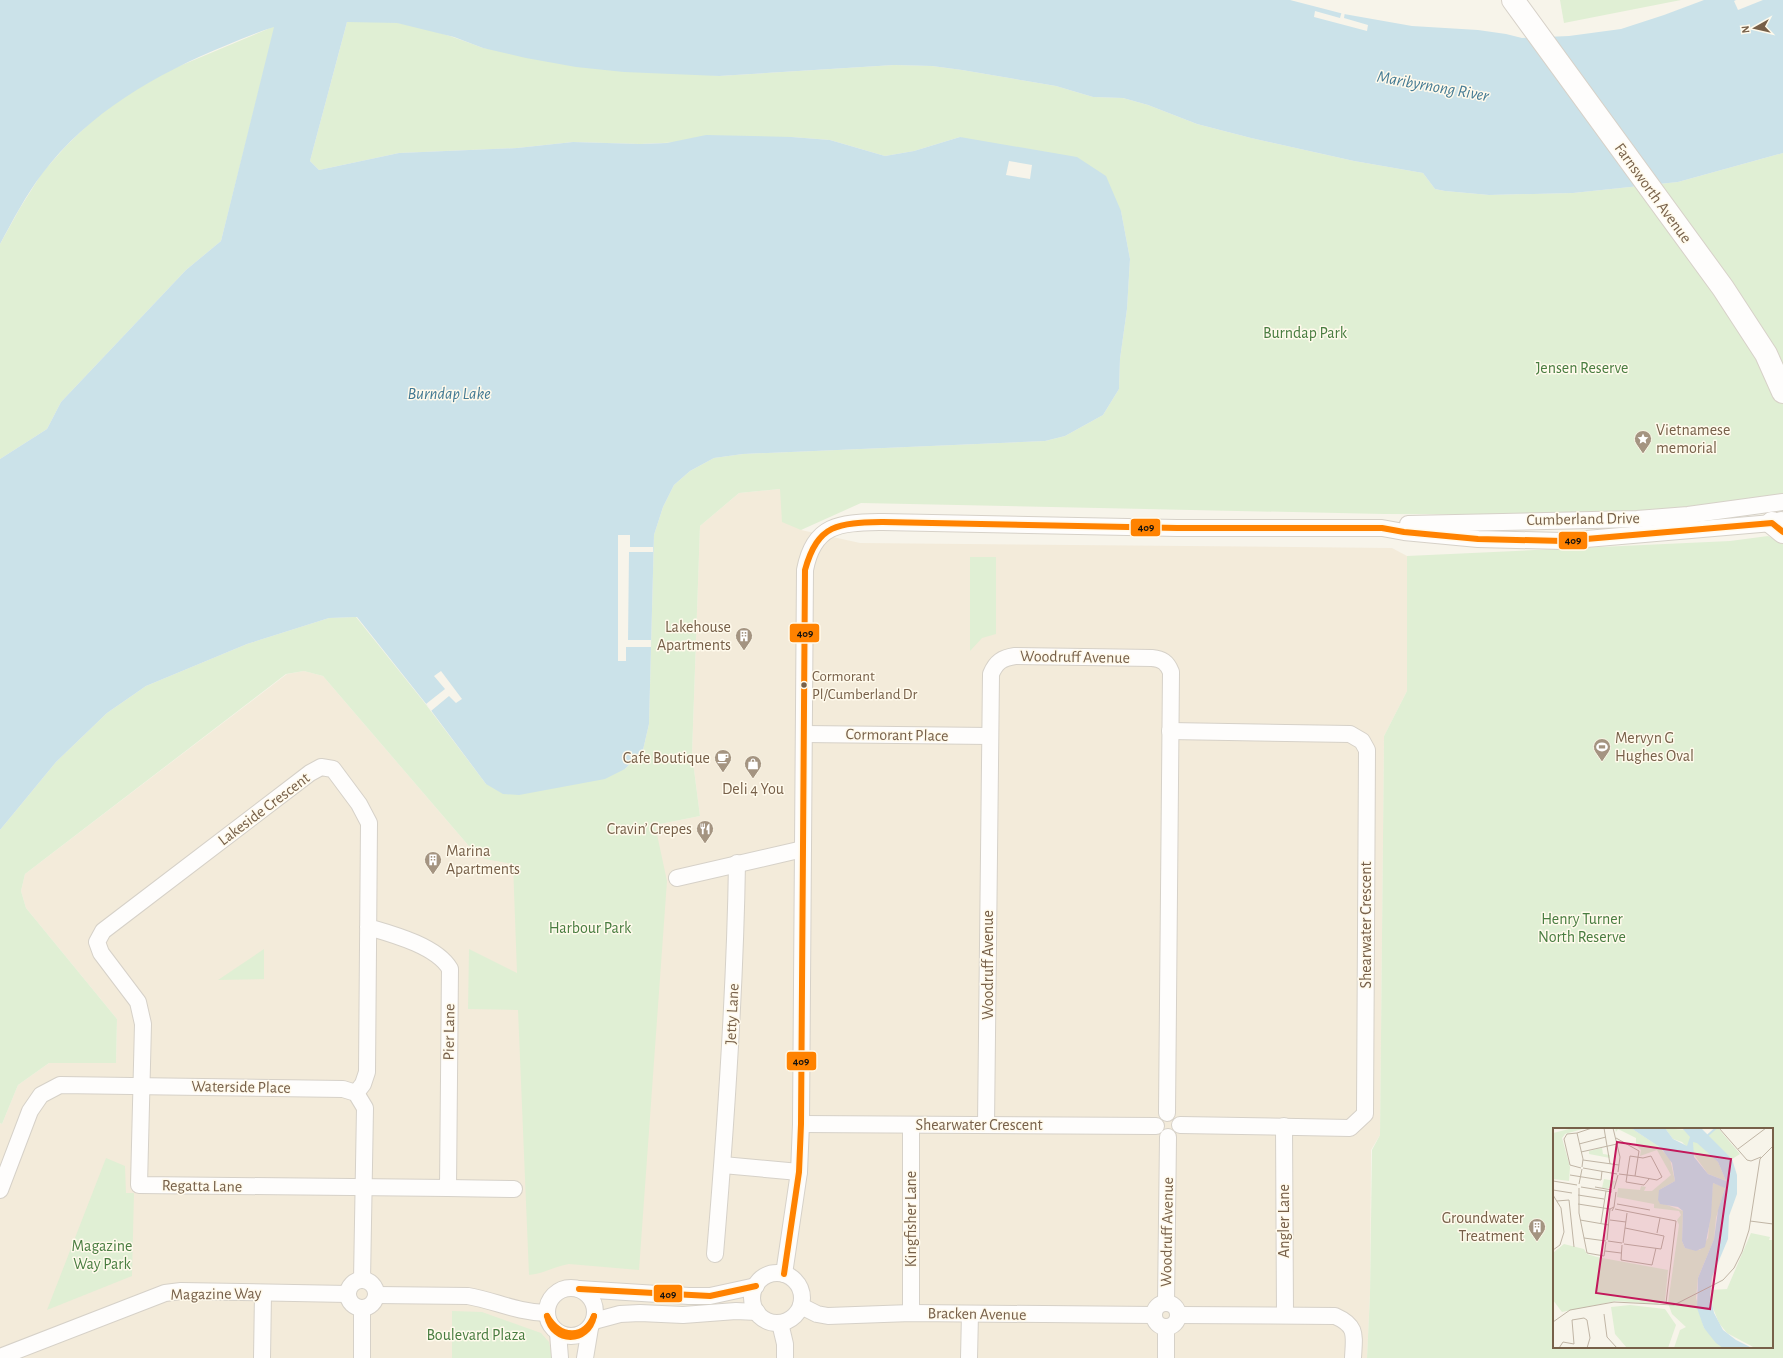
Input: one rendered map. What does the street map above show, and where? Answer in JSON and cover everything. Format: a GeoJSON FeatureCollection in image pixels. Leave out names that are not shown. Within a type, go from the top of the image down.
{"type":"FeatureCollection","features":[{"type":"Feature","properties":{"kind":"main road","name":"Farnsworth Avenue"},"geometry":{"type":"LineString","coordinates":[[1513,0],[1723,288],[1761,348],[1783,392]]}},
{"type":"Feature","properties":{"kind":"street","name":"Cumberland Drive"},"geometry":{"type":"LineString","coordinates":[[1382,528],[1404,524],[1637,519],[1688,515],[1783,502]]}},
{"type":"Feature","properties":{"kind":"street","name":"Cumberland Drive"},"geometry":{"type":"LineString","coordinates":[[784,1274],[799,1172],[801,1124],[805,570],[809,552],[819,537],[832,528],[848,523],[883,522],[1178,528],[1382,528],[1478,539],[1563,541],[1779,525]]}},
{"type":"Feature","properties":{"kind":"street","name":"Woodruff Avenue"},"geometry":{"type":"LineString","coordinates":[[986,1125],[991,674],[994,666],[1000,660],[1014,656],[1160,659],[1168,664],[1171,672],[1167,1112]]}},
{"type":"Feature","properties":{"kind":"street","name":"Shearwater Crescent"},"geometry":{"type":"LineString","coordinates":[[1170,731],[1350,734],[1362,741],[1367,750],[1365,1114],[1350,1128],[1284,1126],[1180,1126]]}},
{"type":"Feature","properties":{"kind":"street","name":"Cormorant Place"},"geometry":{"type":"LineString","coordinates":[[804,734],[990,736]]}},
{"type":"Feature","properties":{"kind":"street","name":"Lakeside Crescent"},"geometry":{"type":"LineString","coordinates":[[140,1086],[143,1024],[138,1002],[101,953],[97,942],[103,931],[310,773],[321,767],[333,769],[359,804],[369,823],[367,1072],[363,1084],[356,1093]]}},
{"type":"Feature","properties":{"kind":"street"},"geometry":{"type":"LineString","coordinates":[[677,878],[802,849]]}},
{"type":"Feature","properties":{"kind":"street","name":"Jetty Lane"},"geometry":{"type":"LineString","coordinates":[[715,1254],[736,938],[737,863]]}},
{"type":"Feature","properties":{"kind":"street","name":"Pier Lane"},"geometry":{"type":"LineString","coordinates":[[368,927],[398,935],[437,955],[446,961],[450,969],[448,1188]]}},
{"type":"Feature","properties":{"kind":"street","name":"Waterside Place"},"geometry":{"type":"LineString","coordinates":[[0,1190],[30,1111],[41,1095],[60,1085],[343,1089],[356,1093]]}},
{"type":"Feature","properties":{"kind":"street","name":"Regatta Lane"},"geometry":{"type":"LineString","coordinates":[[140,1086],[139,1185],[363,1188]]}},
{"type":"Feature","properties":{"kind":"street"},"geometry":{"type":"LineString","coordinates":[[356,1093],[365,1108],[362,1280]]}},
{"type":"Feature","properties":{"kind":"street"},"geometry":{"type":"LineString","coordinates":[[1167,1112],[1175,1115],[1180,1126],[1177,1133],[1168,1137],[1160,1134],[1156,1126],[1158,1118],[1167,1112]]}},
{"type":"Feature","properties":{"kind":"street","name":"Shearwater Crescent"},"geometry":{"type":"LineString","coordinates":[[801,1124],[1156,1126]]}},
{"type":"Feature","properties":{"kind":"street","name":"Kingfisher Lane"},"geometry":{"type":"LineString","coordinates":[[911,1125],[911,1313]]}},
{"type":"Feature","properties":{"kind":"street","name":"Angler Lane"},"geometry":{"type":"LineString","coordinates":[[1284,1126],[1285,1315]]}},
{"type":"Feature","properties":{"kind":"street","name":"Woodruff Avenue"},"geometry":{"type":"LineString","coordinates":[[1166,1303],[1168,1137]]}},
{"type":"Feature","properties":{"kind":"street"},"geometry":{"type":"LineString","coordinates":[[722,1165],[799,1172]]}},
{"type":"Feature","properties":{"kind":"street"},"geometry":{"type":"LineString","coordinates":[[363,1188],[514,1189]]}},
{"type":"Feature","properties":{"kind":"street"},"geometry":{"type":"LineString","coordinates":[[784,1274],[792,1278],[799,1286],[802,1295],[801,1306],[797,1314],[790,1320],[780,1323],[764,1319],[757,1312],[753,1304],[752,1296],[756,1286],[762,1279],[769,1275],[784,1274]]}},
{"type":"Feature","properties":{"kind":"street"},"geometry":{"type":"LineString","coordinates":[[362,1280],[371,1284],[376,1295],[372,1304],[362,1308],[354,1306],[350,1302],[348,1294],[352,1285],[362,1280]]}},
{"type":"Feature","properties":{"kind":"street"},"geometry":{"type":"LineString","coordinates":[[756,1286],[710,1296],[579,1289],[571,1287],[558,1291],[552,1296],[546,1312],[551,1327],[558,1333],[574,1337],[584,1334],[592,1324],[620,1314],[640,1312],[683,1315],[736,1311],[757,1312]]}},
{"type":"Feature","properties":{"kind":"street"},"geometry":{"type":"LineString","coordinates":[[579,1289],[587,1293],[592,1299],[596,1312],[585,1358]]}},
{"type":"Feature","properties":{"kind":"street","name":"Magazine Way"},"geometry":{"type":"LineString","coordinates":[[9,1356],[165,1293],[181,1291],[348,1294]]}},
{"type":"Feature","properties":{"kind":"street"},"geometry":{"type":"LineString","coordinates":[[262,1358],[263,1293]]}},
{"type":"Feature","properties":{"kind":"street"},"geometry":{"type":"LineString","coordinates":[[376,1295],[468,1296],[480,1298],[513,1309],[546,1312]]}},
{"type":"Feature","properties":{"kind":"street"},"geometry":{"type":"LineString","coordinates":[[1166,1303],[1174,1305],[1178,1315],[1175,1323],[1166,1327],[1158,1324],[1154,1315],[1156,1308],[1166,1303]]}},
{"type":"Feature","properties":{"kind":"street","name":"Bracken Avenue"},"geometry":{"type":"LineString","coordinates":[[801,1306],[817,1314],[828,1316],[911,1313],[1154,1315]]}},
{"type":"Feature","properties":{"kind":"street"},"geometry":{"type":"LineString","coordinates":[[362,1308],[362,1358]]}},
{"type":"Feature","properties":{"kind":"street"},"geometry":{"type":"LineString","coordinates":[[970,1314],[970,1358]]}},
{"type":"Feature","properties":{"kind":"street"},"geometry":{"type":"LineString","coordinates":[[1178,1315],[1334,1316],[1347,1321],[1354,1334],[1353,1358]]}},
{"type":"Feature","properties":{"kind":"street"},"geometry":{"type":"LineString","coordinates":[[780,1323],[785,1344],[785,1358]]}},
{"type":"Feature","properties":{"kind":"street"},"geometry":{"type":"LineString","coordinates":[[1166,1327],[1166,1358]]}},
{"type":"Feature","properties":{"kind":"street"},"geometry":{"type":"LineString","coordinates":[[558,1333],[560,1358]]}},
{"type":"Feature","properties":{"kind":"shaded area"},"geometry":{"type":"Polygon","coordinates":[[[781,489],[801,530],[860,543],[1392,548],[1407,556],[1407,691],[1384,736],[1380,1135],[1371,1150],[1370,1294],[1367,1358],[0,1358],[0,1123],[2,1124],[18,1085],[49,1063],[116,1063],[117,1019],[26,908],[21,891],[25,874],[287,674],[304,671],[323,676],[468,845],[657,833],[655,825],[700,816],[692,754],[700,526],[739,493],[781,489]]]}},
{"type":"Feature","properties":{"kind":"green space"},"geometry":{"type":"Polygon","coordinates":[[[1560,0],[1681,0],[1564,23],[1560,0]]]}},
{"type":"Feature","properties":{"kind":"green space","name":"Burndap Park"},"geometry":{"type":"Polygon","coordinates":[[[347,22],[393,22],[420,27],[483,48],[719,76],[894,65],[932,66],[962,70],[1056,86],[1093,97],[1123,98],[1148,105],[1197,124],[1251,138],[1354,161],[1423,173],[1435,189],[1445,191],[1489,195],[1573,193],[1678,182],[1783,153],[1783,495],[1636,515],[1384,514],[861,503],[801,530],[782,522],[780,489],[739,493],[700,526],[692,754],[700,816],[655,825],[667,881],[639,1270],[569,1264],[529,1275],[518,1010],[468,1009],[469,949],[517,973],[513,864],[485,859],[468,845],[323,676],[304,671],[286,674],[25,874],[21,891],[26,908],[117,1019],[116,1063],[49,1063],[18,1085],[2,1124],[0,1123],[0,830],[56,762],[107,713],[146,686],[247,644],[329,618],[356,617],[424,702],[486,784],[625,769],[643,750],[649,724],[654,535],[663,507],[674,485],[690,471],[714,458],[743,454],[1045,441],[1065,436],[1103,415],[1119,389],[1120,359],[1127,309],[1130,259],[1121,211],[960,137],[914,151],[885,156],[830,140],[792,137],[640,144],[573,142],[517,148],[399,153],[319,170],[310,161],[347,22]]]}},
{"type":"Feature","properties":{"kind":"green space"},"geometry":{"type":"Polygon","coordinates":[[[275,26],[221,241],[186,270],[61,402],[47,429],[0,459],[0,244],[42,173],[66,146],[97,116],[133,91],[170,70],[275,26]]]}},
{"type":"Feature","properties":{"kind":"green space","name":"Henry Turner North Reserve"},"geometry":{"type":"Polygon","coordinates":[[[1768,536],[1783,544],[1783,1358],[1367,1358],[1370,1294],[1372,1150],[1380,1135],[1384,736],[1407,691],[1407,556],[1730,541],[1768,536]]]}},
{"type":"Feature","properties":{"kind":"green space"},"geometry":{"type":"Polygon","coordinates":[[[970,557],[996,557],[996,634],[982,638],[970,651],[970,557]]]}},
{"type":"Feature","properties":{"kind":"green space"},"geometry":{"type":"Polygon","coordinates":[[[264,949],[264,979],[218,980],[264,949]]]}},
{"type":"Feature","properties":{"kind":"green space","name":"Magazine Way Park"},"geometry":{"type":"Polygon","coordinates":[[[106,1158],[125,1166],[126,1193],[134,1193],[132,1276],[47,1310],[106,1158]]]}},
{"type":"Feature","properties":{"kind":"green space","name":"Boulevard Plaza"},"geometry":{"type":"Polygon","coordinates":[[[452,1311],[482,1312],[541,1333],[549,1342],[552,1358],[452,1358],[452,1311]]]}},
{"type":"Feature","properties":{"kind":"water","name":"Burndap Lake"},"geometry":{"type":"Polygon","coordinates":[[[0,0],[1290,0],[1344,14],[1412,26],[1478,30],[1522,38],[1569,36],[1621,29],[1704,0],[1783,0],[1783,153],[1678,182],[1573,193],[1489,195],[1445,191],[1435,189],[1423,173],[1354,161],[1251,138],[1197,124],[1148,105],[1123,98],[1093,97],[1056,86],[962,70],[932,66],[894,65],[719,76],[624,72],[576,67],[526,58],[483,48],[454,37],[397,23],[347,22],[310,161],[319,170],[399,153],[517,148],[573,142],[640,144],[667,143],[706,135],[792,137],[830,140],[885,156],[914,151],[960,137],[1077,157],[1106,176],[1121,211],[1130,259],[1127,309],[1120,359],[1119,389],[1103,415],[1065,436],[1045,441],[743,454],[714,458],[690,471],[674,485],[663,507],[654,535],[649,724],[643,750],[625,769],[605,779],[519,795],[503,794],[486,784],[427,705],[357,617],[329,618],[247,644],[146,686],[107,713],[56,762],[0,830],[0,459],[47,429],[61,402],[186,270],[221,241],[274,27],[201,56],[175,69],[150,82],[102,114],[61,152],[42,174],[25,199],[0,244],[0,0]]]}},
{"type":"Feature","properties":{"kind":"pier"},"geometry":{"type":"Polygon","coordinates":[[[1763,0],[1738,10],[1734,1],[1763,0]]]}},
{"type":"Feature","properties":{"kind":"pier"},"geometry":{"type":"Polygon","coordinates":[[[1315,11],[1340,18],[1342,11],[1345,12],[1344,18],[1368,25],[1367,31],[1314,17],[1315,11]]]}},
{"type":"Feature","properties":{"kind":"pier"},"geometry":{"type":"Polygon","coordinates":[[[1009,161],[1032,165],[1030,179],[1006,175],[1009,161]]]}},
{"type":"Feature","properties":{"kind":"pier"},"geometry":{"type":"Polygon","coordinates":[[[618,535],[630,535],[630,547],[653,547],[653,552],[629,552],[628,640],[651,640],[651,647],[626,647],[626,661],[618,661],[618,535]]]}},
{"type":"Feature","properties":{"kind":"pier"},"geometry":{"type":"Polygon","coordinates":[[[441,671],[462,699],[456,703],[449,696],[431,711],[426,704],[445,689],[434,676],[441,671]]]}},
{"type":"Feature","properties":{"kind":"transit line","name":"409"},"geometry":{"type":"LineString","coordinates":[[784,1274],[799,1172],[801,1124],[805,570],[810,554],[816,543],[824,534],[842,525],[883,522],[1177,528],[1382,528],[1404,532],[1478,539],[1563,541],[1772,523],[1783,532]]}},
{"type":"Feature","properties":{"kind":"transit line","name":"409"},"geometry":{"type":"LineString","coordinates":[[579,1289],[710,1296],[756,1286]]}},
{"type":"Feature","properties":{"kind":"transit line","name":"409"},"geometry":{"type":"LineString","coordinates":[[547,1316],[558,1329],[572,1333],[584,1329],[590,1324],[594,1316]]}},
{"type":"Feature","properties":{"kind":"transit line","name":"409"},"geometry":{"type":"LineString","coordinates":[[547,1316],[550,1325],[556,1332],[563,1336],[570,1337],[578,1336],[585,1332],[591,1325],[594,1316]]}},
{"type":"Feature","properties":{"kind":"place","name":"Vietnamese memorial"},"geometry":{"type":"Point","coordinates":[1643,454]}},
{"type":"Feature","properties":{"kind":"place","name":"Lakehouse Apartments"},"geometry":{"type":"Point","coordinates":[744,651]}},
{"type":"Feature","properties":{"kind":"place","name":"Cormorant Pl/Cumberland Dr"},"geometry":{"type":"Point","coordinates":[804,685]}},
{"type":"Feature","properties":{"kind":"place","name":"Mervyn G Hughes Oval"},"geometry":{"type":"Point","coordinates":[1602,762]}},
{"type":"Feature","properties":{"kind":"place","name":"Cafe Boutique"},"geometry":{"type":"Point","coordinates":[723,773]}},
{"type":"Feature","properties":{"kind":"place","name":"Deli 4 You"},"geometry":{"type":"Point","coordinates":[753,779]}},
{"type":"Feature","properties":{"kind":"place","name":"Cravin’ Crepes"},"geometry":{"type":"Point","coordinates":[705,844]}},
{"type":"Feature","properties":{"kind":"place","name":"Marina Apartments"},"geometry":{"type":"Point","coordinates":[433,875]}},
{"type":"Feature","properties":{"kind":"place","name":"Groundwater Treatment"},"geometry":{"type":"Point","coordinates":[1537,1242]}},
{"type":"Feature","properties":{"kind":"water label","name":"Maribyrnong River"},"geometry":{"type":"Point","coordinates":[1433,86]}},
{"type":"Feature","properties":{"kind":"park label","name":"Jensen Reserve"},"geometry":{"type":"Point","coordinates":[1582,368]}},
{"type":"Feature","properties":{"kind":"park label","name":"Harbour Park"},"geometry":{"type":"Point","coordinates":[590,928]}}]}
